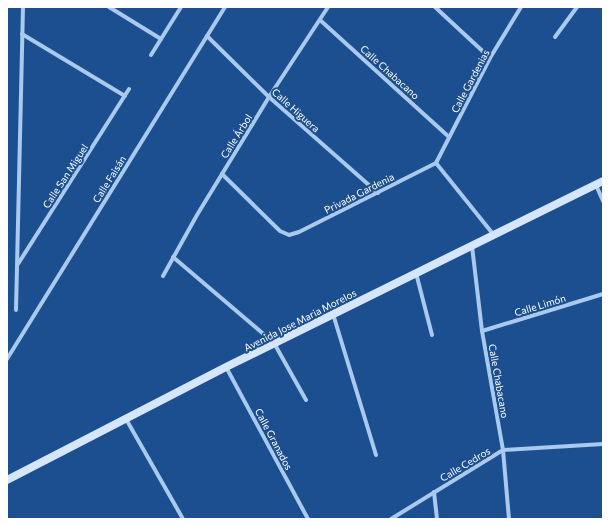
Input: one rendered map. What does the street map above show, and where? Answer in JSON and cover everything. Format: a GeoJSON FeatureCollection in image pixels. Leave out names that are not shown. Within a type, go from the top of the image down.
{"type":"FeatureCollection","features":[{"type":"Feature","properties":{"kind":"street"},"geometry":{"type":"LineString","coordinates":[[16,310],[23,7]]}},
{"type":"Feature","properties":{"kind":"street"},"geometry":{"type":"LineString","coordinates":[[109,7],[161,39]]}},
{"type":"Feature","properties":{"kind":"street"},"geometry":{"type":"LineString","coordinates":[[151,55],[181,7]]}},
{"type":"Feature","properties":{"kind":"street","name":"Calle Faisán"},"geometry":{"type":"LineString","coordinates":[[7,359],[225,7]]}},
{"type":"Feature","properties":{"kind":"street","name":"Calle Árbol"},"geometry":{"type":"LineString","coordinates":[[163,276],[222,174],[269,97],[328,7]]}},
{"type":"Feature","properties":{"kind":"street"},"geometry":{"type":"LineString","coordinates":[[434,7],[490,58]]}},
{"type":"Feature","properties":{"kind":"street","name":"Calle Gardenias"},"geometry":{"type":"LineString","coordinates":[[436,163],[490,58],[520,7]]}},
{"type":"Feature","properties":{"kind":"street"},"geometry":{"type":"LineString","coordinates":[[555,37],[577,7]]}},
{"type":"Feature","properties":{"kind":"street","name":"Calle Chabacano"},"geometry":{"type":"LineString","coordinates":[[320,20],[449,137]]}},
{"type":"Feature","properties":{"kind":"street"},"geometry":{"type":"LineString","coordinates":[[22,34],[125,96]]}},
{"type":"Feature","properties":{"kind":"street","name":"Calle Higuera"},"geometry":{"type":"LineString","coordinates":[[207,36],[269,97],[378,192]]}},
{"type":"Feature","properties":{"kind":"street","name":"Calle San Miguel"},"geometry":{"type":"LineString","coordinates":[[17,264],[129,89]]}},
{"type":"Feature","properties":{"kind":"street"},"geometry":{"type":"LineString","coordinates":[[436,163],[493,234]]}},
{"type":"Feature","properties":{"kind":"street","name":"Privada Gardenia"},"geometry":{"type":"LineString","coordinates":[[222,174],[280,231],[289,234],[299,232],[436,163]]}},
{"type":"Feature","properties":{"kind":"street"},"geometry":{"type":"LineString","coordinates":[[599,182],[603,201]]}},
{"type":"Feature","properties":{"kind":"street","name":"Avenida Jose Maria Morelos"},"geometry":{"type":"LineString","coordinates":[[7,480],[333,314],[599,182]]}},
{"type":"Feature","properties":{"kind":"street","name":"Calle Chabacano"},"geometry":{"type":"LineString","coordinates":[[472,246],[482,331],[504,450],[509,519]]}},
{"type":"Feature","properties":{"kind":"street"},"geometry":{"type":"LineString","coordinates":[[173,257],[274,344],[306,400]]}},
{"type":"Feature","properties":{"kind":"street"},"geometry":{"type":"LineString","coordinates":[[416,273],[432,335]]}},
{"type":"Feature","properties":{"kind":"street","name":"Calle Limón"},"geometry":{"type":"LineString","coordinates":[[482,331],[603,294]]}},
{"type":"Feature","properties":{"kind":"street"},"geometry":{"type":"LineString","coordinates":[[333,314],[376,455]]}},
{"type":"Feature","properties":{"kind":"street","name":"Calle Granados"},"geometry":{"type":"LineString","coordinates":[[226,368],[308,519]]}},
{"type":"Feature","properties":{"kind":"street"},"geometry":{"type":"LineString","coordinates":[[126,419],[183,519]]}},
{"type":"Feature","properties":{"kind":"street","name":"Calle Cedros"},"geometry":{"type":"LineString","coordinates":[[391,519],[504,450],[603,444]]}},
{"type":"Feature","properties":{"kind":"street"},"geometry":{"type":"LineString","coordinates":[[434,492],[437,519]]}}]}
